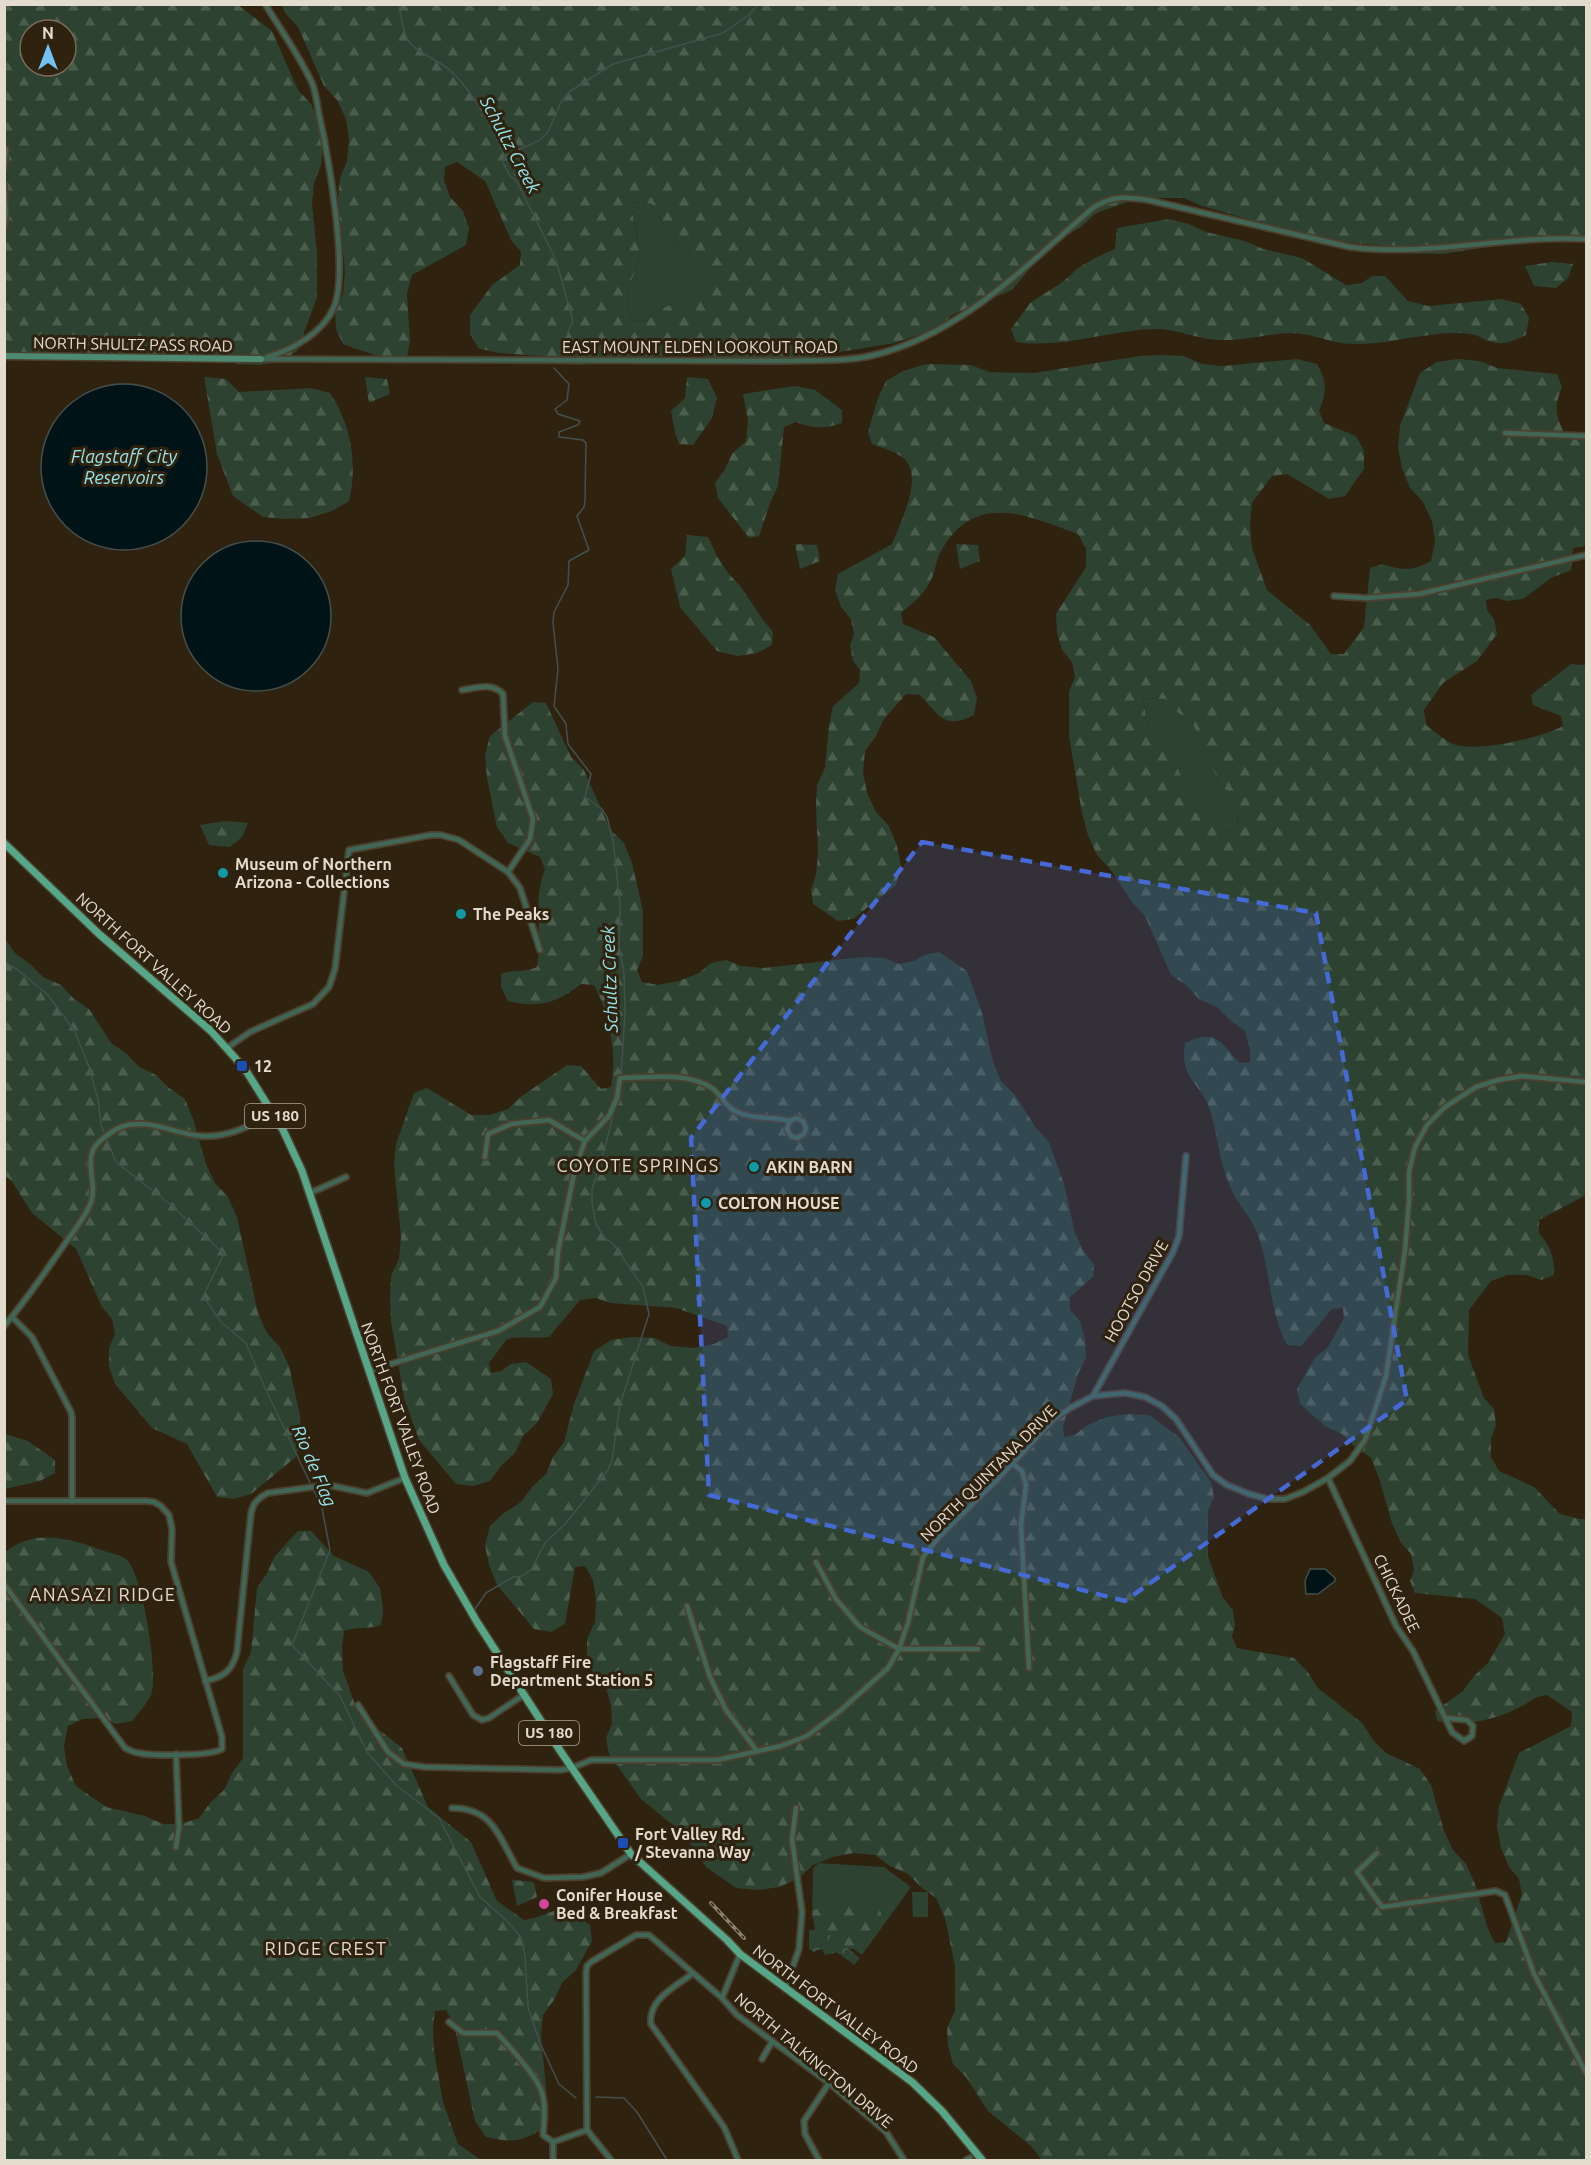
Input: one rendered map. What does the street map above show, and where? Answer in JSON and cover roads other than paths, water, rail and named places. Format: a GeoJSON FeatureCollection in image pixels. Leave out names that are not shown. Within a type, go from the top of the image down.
{"type":"FeatureCollection","features":[{"type":"Feature","properties":{"kind":"main road","name":"NORTH FORT VALLEY ROAD"},"geometry":{"type":"LineString","coordinates":[[4,843],[99,934],[203,1023],[245,1069],[273,1113],[302,1171],[405,1478],[444,1565],[477,1622],[631,1854],[728,1940],[740,1954],[920,2089],[942,2110],[982,2160]]}},
{"type":"Feature","properties":{"kind":"street"},"geometry":{"type":"LineString","coordinates":[[261,359],[284,352],[313,334],[334,308],[340,284],[335,213],[323,134],[312,84],[265,4]]}},
{"type":"Feature","properties":{"kind":"street"},"geometry":{"type":"LineString","coordinates":[[4,169],[6,149]]}},
{"type":"Feature","properties":{"kind":"street"},"geometry":{"type":"LineString","coordinates":[[4,186],[6,213],[4,228]]}},
{"type":"Feature","properties":{"kind":"street","name":"EAST MOUNT ELDEN LOOKOUT ROAD"},"geometry":{"type":"LineString","coordinates":[[261,359],[787,361],[872,356],[911,344],[946,326],[980,304],[1094,207],[1108,199],[1128,197],[1350,247],[1375,250],[1431,250],[1531,239],[1587,239]]}},
{"type":"Feature","properties":{"kind":"street","name":"NORTH SHULTZ PASS ROAD"},"geometry":{"type":"LineString","coordinates":[[4,356],[261,359]]}},
{"type":"Feature","properties":{"kind":"street"},"geometry":{"type":"LineString","coordinates":[[1505,433],[1587,436]]}},
{"type":"Feature","properties":{"kind":"street"},"geometry":{"type":"LineString","coordinates":[[1334,596],[1366,598],[1419,594],[1587,555]]}},
{"type":"Feature","properties":{"kind":"street"},"geometry":{"type":"LineString","coordinates":[[462,690],[488,686],[495,687],[503,694],[505,736],[533,819],[530,839],[507,872]]}},
{"type":"Feature","properties":{"kind":"street"},"geometry":{"type":"LineString","coordinates":[[227,1048],[250,1032],[313,1004],[329,987],[335,969],[349,850],[431,835],[459,840],[507,872],[519,888],[540,950]]}},
{"type":"Feature","properties":{"kind":"street","name":"NORTH QUINTANA DRIVE"},"geometry":{"type":"LineString","coordinates":[[358,1705],[388,1752],[404,1764],[425,1767],[560,1770],[591,1760],[717,1760],[781,1746],[807,1736],[841,1710],[888,1668],[899,1649],[908,1623],[923,1557],[939,1537],[1013,1464],[1054,1419],[1093,1396],[1125,1393],[1145,1397],[1162,1406],[1176,1419],[1213,1475],[1227,1485],[1249,1494],[1268,1498],[1284,1498],[1303,1492],[1328,1478],[1350,1461],[1365,1440],[1376,1411],[1386,1376],[1405,1250],[1409,1172],[1415,1147],[1427,1125],[1445,1107],[1476,1087],[1497,1080],[1522,1076],[1587,1082]]}},
{"type":"Feature","properties":{"kind":"street"},"geometry":{"type":"LineString","coordinates":[[368,1371],[498,1331],[540,1307],[556,1278],[558,1251],[575,1169],[585,1142],[609,1116],[617,1098],[620,1077],[695,1079],[714,1089],[732,1111],[752,1118],[777,1118],[790,1121],[796,1118],[803,1121],[806,1128],[802,1136],[797,1138],[789,1134],[787,1129],[790,1121]]}},
{"type":"Feature","properties":{"kind":"street"},"geometry":{"type":"LineString","coordinates":[[4,1326],[89,1208],[93,1190],[90,1157],[98,1141],[120,1127],[135,1124],[202,1136],[221,1136],[240,1131],[273,1113]]}},
{"type":"Feature","properties":{"kind":"street"},"geometry":{"type":"LineString","coordinates":[[485,1157],[488,1134],[511,1124],[549,1120],[585,1142]]}},
{"type":"Feature","properties":{"kind":"street","name":"HOOTSO DRIVE"},"geometry":{"type":"LineString","coordinates":[[1093,1396],[1179,1236],[1186,1156]]}},
{"type":"Feature","properties":{"kind":"street"},"geometry":{"type":"LineString","coordinates":[[310,1193],[346,1177]]}},
{"type":"Feature","properties":{"kind":"street"},"geometry":{"type":"LineString","coordinates":[[12,1317],[32,1337],[71,1412],[72,1500]]}},
{"type":"Feature","properties":{"kind":"street"},"geometry":{"type":"LineString","coordinates":[[1013,1464],[1022,1471],[1026,1485],[1021,1525],[1029,1668]]}},
{"type":"Feature","properties":{"kind":"street"},"geometry":{"type":"LineString","coordinates":[[205,1681],[228,1672],[234,1663],[251,1513],[254,1504],[268,1493],[328,1485],[367,1493],[405,1478]]}},
{"type":"Feature","properties":{"kind":"street","name":"CHICKADEE"},"geometry":{"type":"LineString","coordinates":[[1328,1478],[1396,1626],[1413,1651],[1452,1732],[1464,1741],[1472,1736],[1473,1726],[1467,1720],[1446,1718]]}},
{"type":"Feature","properties":{"kind":"street"},"geometry":{"type":"LineString","coordinates":[[4,1501],[146,1501],[154,1502],[165,1509],[171,1522],[171,1563],[222,1737],[222,1749],[216,1753],[139,1754],[125,1748],[4,1584]]}},
{"type":"Feature","properties":{"kind":"street"},"geometry":{"type":"LineString","coordinates":[[816,1562],[836,1599],[860,1627],[899,1649],[978,1649]]}},
{"type":"Feature","properties":{"kind":"street"},"geometry":{"type":"LineString","coordinates":[[687,1606],[711,1677],[726,1710],[757,1751]]}},
{"type":"Feature","properties":{"kind":"street"},"geometry":{"type":"LineString","coordinates":[[450,1676],[473,1715],[482,1720],[489,1718],[525,1694]]}},
{"type":"Feature","properties":{"kind":"street"},"geometry":{"type":"LineString","coordinates":[[176,1754],[179,1828],[176,1847]]}},
{"type":"Feature","properties":{"kind":"street"},"geometry":{"type":"LineString","coordinates":[[453,1808],[468,1808],[490,1821],[517,1868],[544,1878],[583,1877],[602,1873],[631,1854]]}},
{"type":"Feature","properties":{"kind":"street"},"geometry":{"type":"LineString","coordinates":[[785,1989],[799,1949],[802,1912],[792,1839],[796,1808]]}},
{"type":"Feature","properties":{"kind":"street"},"geometry":{"type":"LineString","coordinates":[[1377,1853],[1357,1872],[1382,1907],[1496,1891],[1505,1895],[1534,1974],[1587,2073]]}},
{"type":"Feature","properties":{"kind":"street","name":"NORTH TALKINGTON DRIVE"},"geometry":{"type":"LineString","coordinates":[[587,2130],[585,2031],[587,1966],[636,1935],[649,1935],[722,1998],[737,2015],[829,2083],[886,2132],[904,2160]]}},
{"type":"Feature","properties":{"kind":"street"},"geometry":{"type":"LineString","coordinates":[[722,1998],[740,1954]]}},
{"type":"Feature","properties":{"kind":"street"},"geometry":{"type":"LineString","coordinates":[[692,1974],[656,2002],[650,2015],[651,2024],[724,2127],[738,2160]]}},
{"type":"Feature","properties":{"kind":"street"},"geometry":{"type":"LineString","coordinates":[[449,2022],[463,2033],[497,2033],[535,2079],[542,2092],[543,2135],[552,2142],[554,2160]]}},
{"type":"Feature","properties":{"kind":"street"},"geometry":{"type":"LineString","coordinates":[[762,2059],[772,2042]]}},
{"type":"Feature","properties":{"kind":"street"},"geometry":{"type":"LineString","coordinates":[[819,2160],[806,2134],[804,2121],[829,2083]]}},
{"type":"Feature","properties":{"kind":"street"},"geometry":{"type":"LineString","coordinates":[[552,2142],[587,2130],[611,2160]]}},
{"type":"Feature","properties":{"kind":"water","name":"Flagstaff City Reservoirs"},"geometry":{"type":"Polygon","coordinates":[[[124,384],[156,390],[183,408],[201,435],[207,467],[201,499],[183,526],[156,544],[124,550],[92,544],[65,526],[47,499],[41,467],[47,435],[65,408],[92,390],[124,384]]]}},
{"type":"Feature","properties":{"kind":"water"},"geometry":{"type":"Polygon","coordinates":[[[256,541],[285,547],[309,563],[325,587],[331,616],[325,645],[309,669],[285,685],[256,691],[227,685],[203,669],[187,645],[181,616],[187,587],[203,563],[227,547],[256,541]]]}},
{"type":"Feature","properties":{"kind":"water"},"geometry":{"type":"Polygon","coordinates":[[[1310,1569],[1325,1569],[1335,1578],[1335,1581],[1318,1594],[1306,1594],[1305,1581],[1310,1569]]]}},
{"type":"Feature","properties":{"kind":"waterway","name":"Schultz Creek"},"geometry":{"type":"LineString","coordinates":[[398,4],[404,30],[411,44],[443,65],[462,82],[489,123],[505,156],[503,162],[509,175],[517,182],[556,260],[573,321],[560,351]]}},
{"type":"Feature","properties":{"kind":"waterway"},"geometry":{"type":"LineString","coordinates":[[505,156],[540,140],[548,132],[561,102],[569,92],[613,64],[723,33],[749,15],[758,4]]}},
{"type":"Feature","properties":{"kind":"waterway","name":"Schultz Creek"},"geometry":{"type":"LineString","coordinates":[[554,368],[569,384],[567,400],[555,409],[558,414],[580,421],[578,425],[559,432],[559,437],[583,440],[586,443],[585,500],[584,507],[577,516],[589,550],[569,561],[568,585],[554,612],[558,669],[554,706],[566,724],[568,744],[591,774],[585,797],[601,808],[607,817],[613,841],[620,903],[619,948],[624,972],[625,1013],[621,1077]]}},
{"type":"Feature","properties":{"kind":"waterway","name":"Rio de Flag"},"geometry":{"type":"LineString","coordinates":[[4,962],[18,970],[48,995],[74,1030],[88,1064],[98,1099],[101,1125],[116,1162],[171,1205],[224,1254],[203,1296],[221,1322],[246,1343],[322,1508],[330,1550],[292,1645],[340,1696],[367,1752],[397,1786],[439,1818],[480,1897],[521,1937],[525,1956],[528,2007],[540,2043],[559,2084],[576,2098]]}},
{"type":"Feature","properties":{"kind":"waterway","name":"Schultz Creek"},"geometry":{"type":"LineString","coordinates":[[475,1609],[486,1593],[513,1577],[522,1576],[531,1570],[545,1543],[566,1523],[608,1470],[612,1460],[620,1405],[649,1314],[643,1287],[614,1245],[604,1237],[596,1224],[592,1203],[592,1189],[614,1111]]}},
{"type":"Feature","properties":{"kind":"waterway","name":"Rio de Flag"},"geometry":{"type":"LineString","coordinates":[[596,2097],[624,2098],[637,2112],[667,2160]]}},
{"type":"Feature","properties":{"kind":"railway"},"geometry":{"type":"LineString","coordinates":[[711,1903],[744,1938]]}},
{"type":"Feature","properties":{"kind":"place","name":"Museum of Northern Arizona - Collections"},"geometry":{"type":"Point","coordinates":[223,873]}},
{"type":"Feature","properties":{"kind":"place","name":"The Peaks"},"geometry":{"type":"Point","coordinates":[461,914]}},
{"type":"Feature","properties":{"kind":"place","name":"12"},"geometry":{"type":"Point","coordinates":[242,1066]}},
{"type":"Feature","properties":{"kind":"place","name":"AKIN BARN"},"geometry":{"type":"Point","coordinates":[754,1167]}},
{"type":"Feature","properties":{"kind":"place","name":"COLTON HOUSE"},"geometry":{"type":"Point","coordinates":[706,1203]}},
{"type":"Feature","properties":{"kind":"place","name":"Flagstaff Fire Department Station 5"},"geometry":{"type":"Point","coordinates":[478,1671]}},
{"type":"Feature","properties":{"kind":"place","name":"Fort Valley Rd. / Stevanna Way"},"geometry":{"type":"Point","coordinates":[623,1843]}},
{"type":"Feature","properties":{"kind":"place","name":"Conifer House Bed & Breakfast"},"geometry":{"type":"Point","coordinates":[544,1904]}},
{"type":"Feature","properties":{"kind":"district","name":"COYOTE SPRINGS"},"geometry":{"type":"Point","coordinates":[638,1166]}},
{"type":"Feature","properties":{"kind":"district","name":"ANASAZI RIDGE"},"geometry":{"type":"Point","coordinates":[103,1595]}},
{"type":"Feature","properties":{"kind":"district","name":"RIDGE CREST"},"geometry":{"type":"Point","coordinates":[326,1949]}}]}
